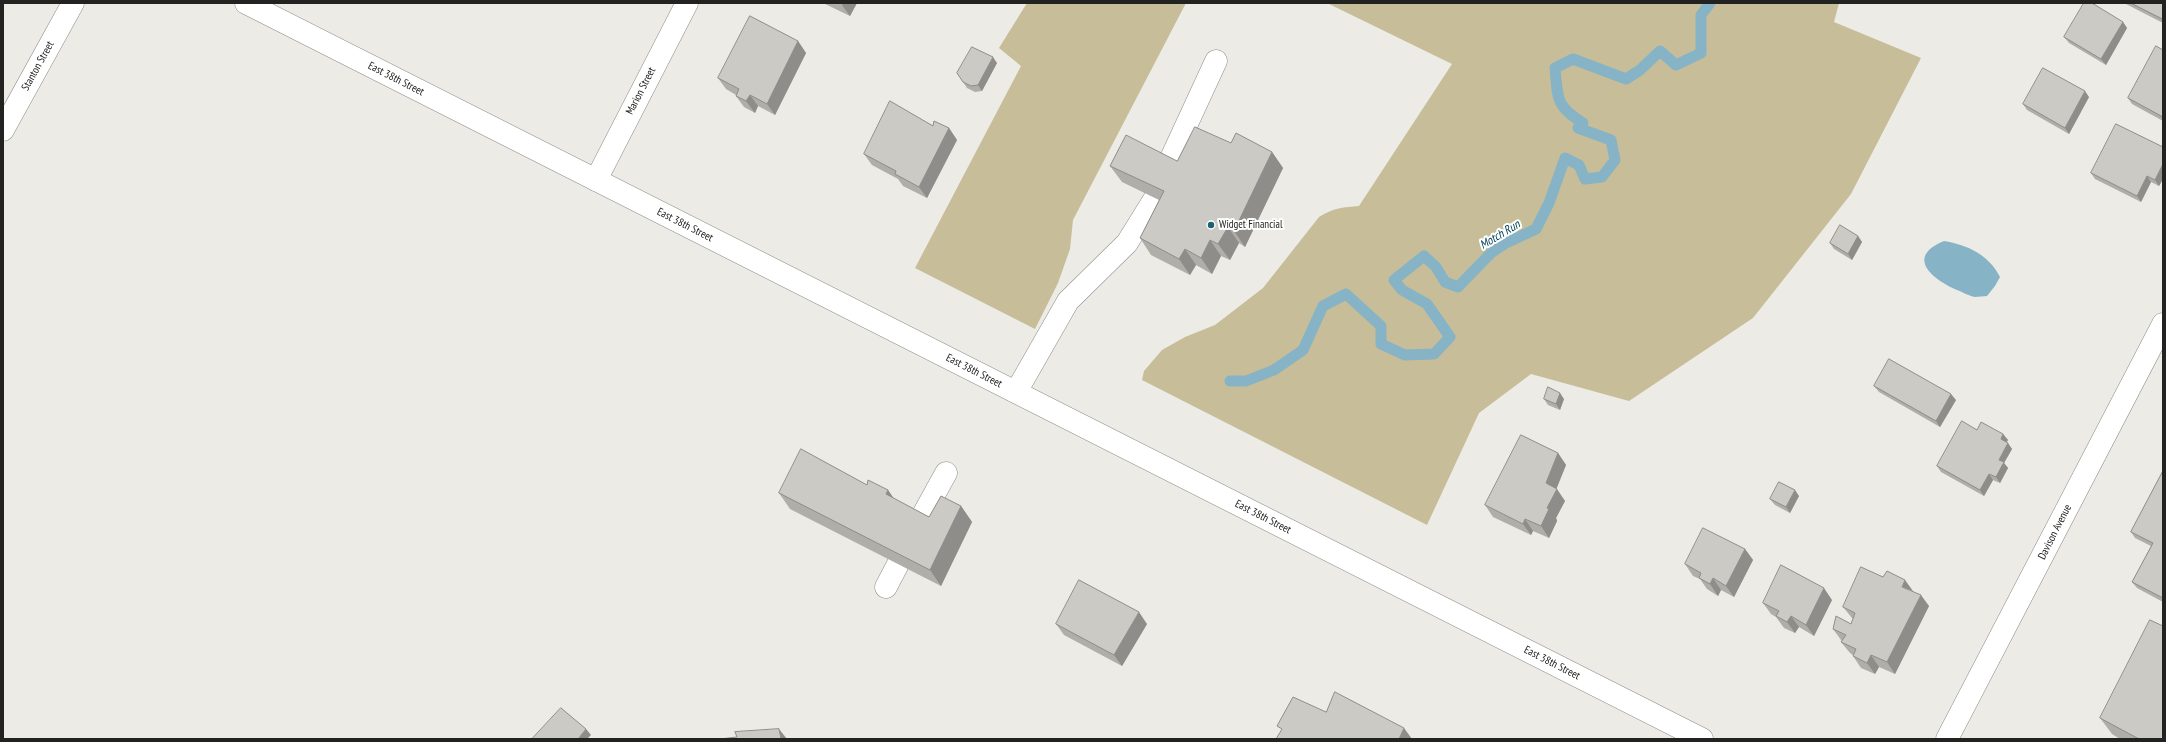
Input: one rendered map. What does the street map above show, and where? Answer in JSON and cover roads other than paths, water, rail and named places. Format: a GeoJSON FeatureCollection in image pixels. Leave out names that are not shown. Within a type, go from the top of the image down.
{"type":"FeatureCollection","features":[{"type":"Feature","properties":{"kind":"main road","name":"Stanton Street"},"geometry":{"type":"LineString","coordinates":[[3,130],[73,3]]}},
{"type":"Feature","properties":{"kind":"main road","name":"East 38th Street"},"geometry":{"type":"LineString","coordinates":[[246,3],[1702,739]]}},
{"type":"Feature","properties":{"kind":"main road","name":"Marion Street"},"geometry":{"type":"LineString","coordinates":[[596,180],[687,3]]}},
{"type":"Feature","properties":{"kind":"main road"},"geometry":{"type":"LineString","coordinates":[[1167,167],[1216,61]]}},
{"type":"Feature","properties":{"kind":"main road"},"geometry":{"type":"LineString","coordinates":[[1016,392],[1068,300],[1127,244],[1155,198]]}},
{"type":"Feature","properties":{"kind":"main road","name":"Davison Avenue"},"geometry":{"type":"LineString","coordinates":[[1947,739],[2163,324]]}},
{"type":"Feature","properties":{"kind":"main road"},"geometry":{"type":"LineString","coordinates":[[919,522],[946,473]]}},
{"type":"Feature","properties":{"kind":"main road"},"geometry":{"type":"LineString","coordinates":[[886,586],[898,564]]}},
{"type":"Feature","properties":{"kind":"water"},"geometry":{"type":"Polygon","coordinates":[[[1944,241],[1961,245],[1977,252],[1995,269],[2000,277],[1987,296],[1975,297],[1957,290],[1939,280],[1926,267],[1924,261],[1926,254],[1932,247],[1944,241]]]}},
{"type":"Feature","properties":{"kind":"waterway","name":"Motch Run"},"geometry":{"type":"LineString","coordinates":[[1230,381],[1246,381],[1274,370],[1303,350],[1323,306],[1346,294],[1381,326],[1381,344],[1405,355],[1434,354],[1450,337],[1427,304],[1402,290],[1394,280],[1424,256],[1436,267],[1445,282],[1458,287],[1491,253],[1506,243],[1536,229],[1549,203],[1565,158],[1579,165],[1585,179],[1602,177],[1615,160],[1611,140],[1578,128],[1583,123],[1574,117],[1563,106],[1558,94],[1555,68],[1573,59],[1626,79],[1640,70],[1660,51],[1676,65],[1701,53],[1701,15],[1710,3]]}},
{"type":"Feature","properties":{"kind":"place","name":"Widget Financial"},"geometry":{"type":"Point","coordinates":[1211,225]}}]}
